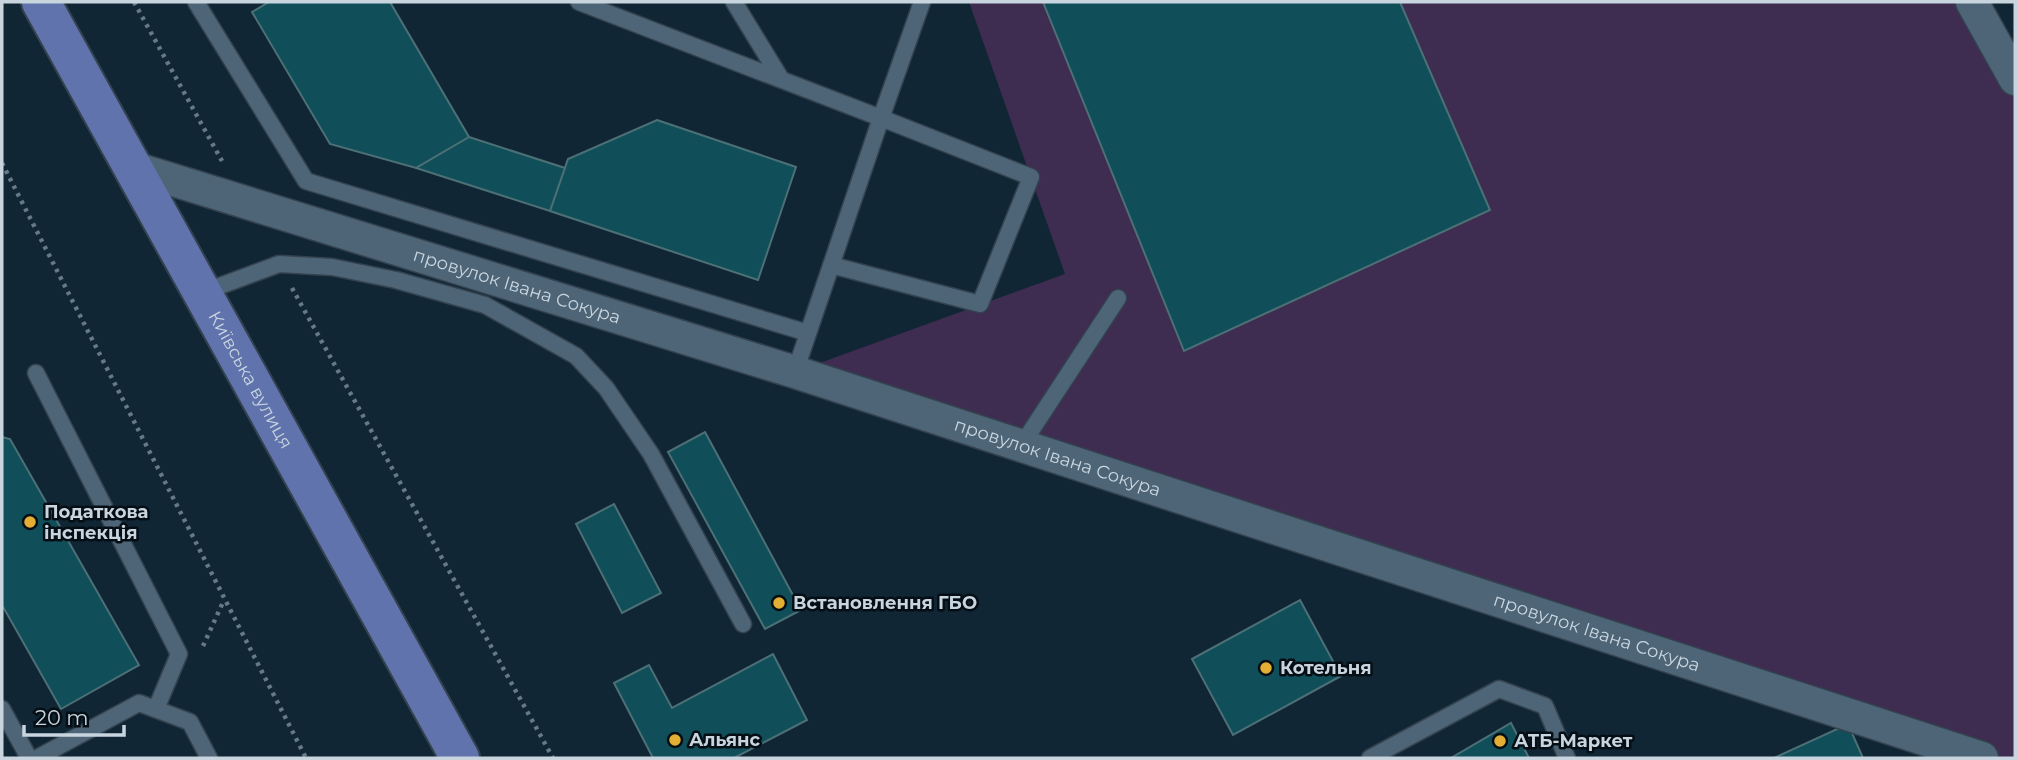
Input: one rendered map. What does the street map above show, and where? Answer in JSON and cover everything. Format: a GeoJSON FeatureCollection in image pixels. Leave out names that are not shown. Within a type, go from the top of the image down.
{"type":"FeatureCollection","features":[{"type":"Feature","properties":{"kind":"main road","name":"Київська вулиця"},"geometry":{"type":"LineString","coordinates":[[41,2],[460,758]]}},
{"type":"Feature","properties":{"kind":"street"},"geometry":{"type":"LineString","coordinates":[[1972,2],[2015,79]]}},
{"type":"Feature","properties":{"kind":"street","name":"провулок Івана Сокура"},"geometry":{"type":"LineString","coordinates":[[131,167],[795,372],[1982,758]]}},
{"type":"Feature","properties":{"kind":"lane"},"geometry":{"type":"LineString","coordinates":[[196,2],[306,181],[808,333]]}},
{"type":"Feature","properties":{"kind":"lane"},"geometry":{"type":"LineString","coordinates":[[579,2],[1031,177],[980,304],[831,265]]}},
{"type":"Feature","properties":{"kind":"lane"},"geometry":{"type":"LineString","coordinates":[[734,2],[781,79]]}},
{"type":"Feature","properties":{"kind":"lane"},"geometry":{"type":"LineString","coordinates":[[795,372],[922,2]]}},
{"type":"Feature","properties":{"kind":"lane"},"geometry":{"type":"LineString","coordinates":[[201,293],[279,264],[332,267],[383,277],[485,305],[576,356],[606,388],[651,454],[743,624]]}},
{"type":"Feature","properties":{"kind":"lane"},"geometry":{"type":"LineString","coordinates":[[1021,446],[1118,298]]}},
{"type":"Feature","properties":{"kind":"lane"},"geometry":{"type":"LineString","coordinates":[[36,373],[179,654],[156,709]]}},
{"type":"Feature","properties":{"kind":"lane"},"geometry":{"type":"LineString","coordinates":[[1370,758],[1499,689],[1545,706],[1567,758]]}},
{"type":"Feature","properties":{"kind":"lane"},"geometry":{"type":"LineString","coordinates":[[37,758],[139,703],[190,722],[209,758]]}},
{"type":"Feature","properties":{"kind":"lane"},"geometry":{"type":"LineString","coordinates":[[2,709],[29,758]]}},
{"type":"Feature","properties":{"kind":"path"},"geometry":{"type":"LineString","coordinates":[[134,2],[245,202]]}},
{"type":"Feature","properties":{"kind":"path"},"geometry":{"type":"LineString","coordinates":[[2,163],[306,758]]}},
{"type":"Feature","properties":{"kind":"path"},"geometry":{"type":"LineString","coordinates":[[279,264],[553,758]]}},
{"type":"Feature","properties":{"kind":"shaded area"},"geometry":{"type":"Polygon","coordinates":[[[969,2],[1972,2],[2015,79],[2015,758],[1982,758],[795,372],[1065,274],[969,2]]]}},
{"type":"Feature","properties":{"kind":"building"},"geometry":{"type":"Polygon","coordinates":[[[269,2],[390,2],[469,137],[416,168],[330,144],[252,12],[269,2]]]}},
{"type":"Feature","properties":{"kind":"building"},"geometry":{"type":"Polygon","coordinates":[[[1043,2],[1400,2],[1490,210],[1184,351],[1043,2]]]}},
{"type":"Feature","properties":{"kind":"building"},"geometry":{"type":"Polygon","coordinates":[[[657,120],[796,167],[758,280],[550,211],[568,159],[657,120]]]}},
{"type":"Feature","properties":{"kind":"building"},"geometry":{"type":"Polygon","coordinates":[[[469,137],[565,168],[550,211],[416,168],[469,137]]]}},
{"type":"Feature","properties":{"kind":"building"},"geometry":{"type":"Polygon","coordinates":[[[705,432],[801,610],[765,629],[668,452],[705,432]]]}},
{"type":"Feature","properties":{"kind":"building","name":"Податкова інспекція"},"geometry":{"type":"Polygon","coordinates":[[[2,437],[10,439],[139,665],[61,709],[2,605],[2,437]]]}},
{"type":"Feature","properties":{"kind":"building"},"geometry":{"type":"Polygon","coordinates":[[[614,504],[661,593],[622,613],[576,524],[614,504]]]}},
{"type":"Feature","properties":{"kind":"building","name":"Котельня"},"geometry":{"type":"Polygon","coordinates":[[[1300,600],[1341,676],[1233,735],[1192,659],[1300,600]]]}},
{"type":"Feature","properties":{"kind":"building"},"geometry":{"type":"Polygon","coordinates":[[[773,654],[807,720],[734,758],[653,758],[614,683],[649,665],[672,708],[773,654]]]}},
{"type":"Feature","properties":{"kind":"building","name":"АТБ-Маркет"},"geometry":{"type":"Polygon","coordinates":[[[1511,723],[1529,758],[1451,758],[1511,723]]]}},
{"type":"Feature","properties":{"kind":"building"},"geometry":{"type":"Polygon","coordinates":[[[1848,724],[1863,758],[1774,758],[1848,724]]]}},
{"type":"Feature","properties":{"kind":"place","name":"Податкова інспекція"},"geometry":{"type":"Point","coordinates":[30,522]}},
{"type":"Feature","properties":{"kind":"place","name":"Встановлення ГБО"},"geometry":{"type":"Point","coordinates":[779,603]}},
{"type":"Feature","properties":{"kind":"place","name":"Котельня"},"geometry":{"type":"Point","coordinates":[1266,668]}},
{"type":"Feature","properties":{"kind":"place","name":"Альянс"},"geometry":{"type":"Point","coordinates":[675,740]}},
{"type":"Feature","properties":{"kind":"place","name":"АТБ-Маркет"},"geometry":{"type":"Point","coordinates":[1500,741]}}]}
